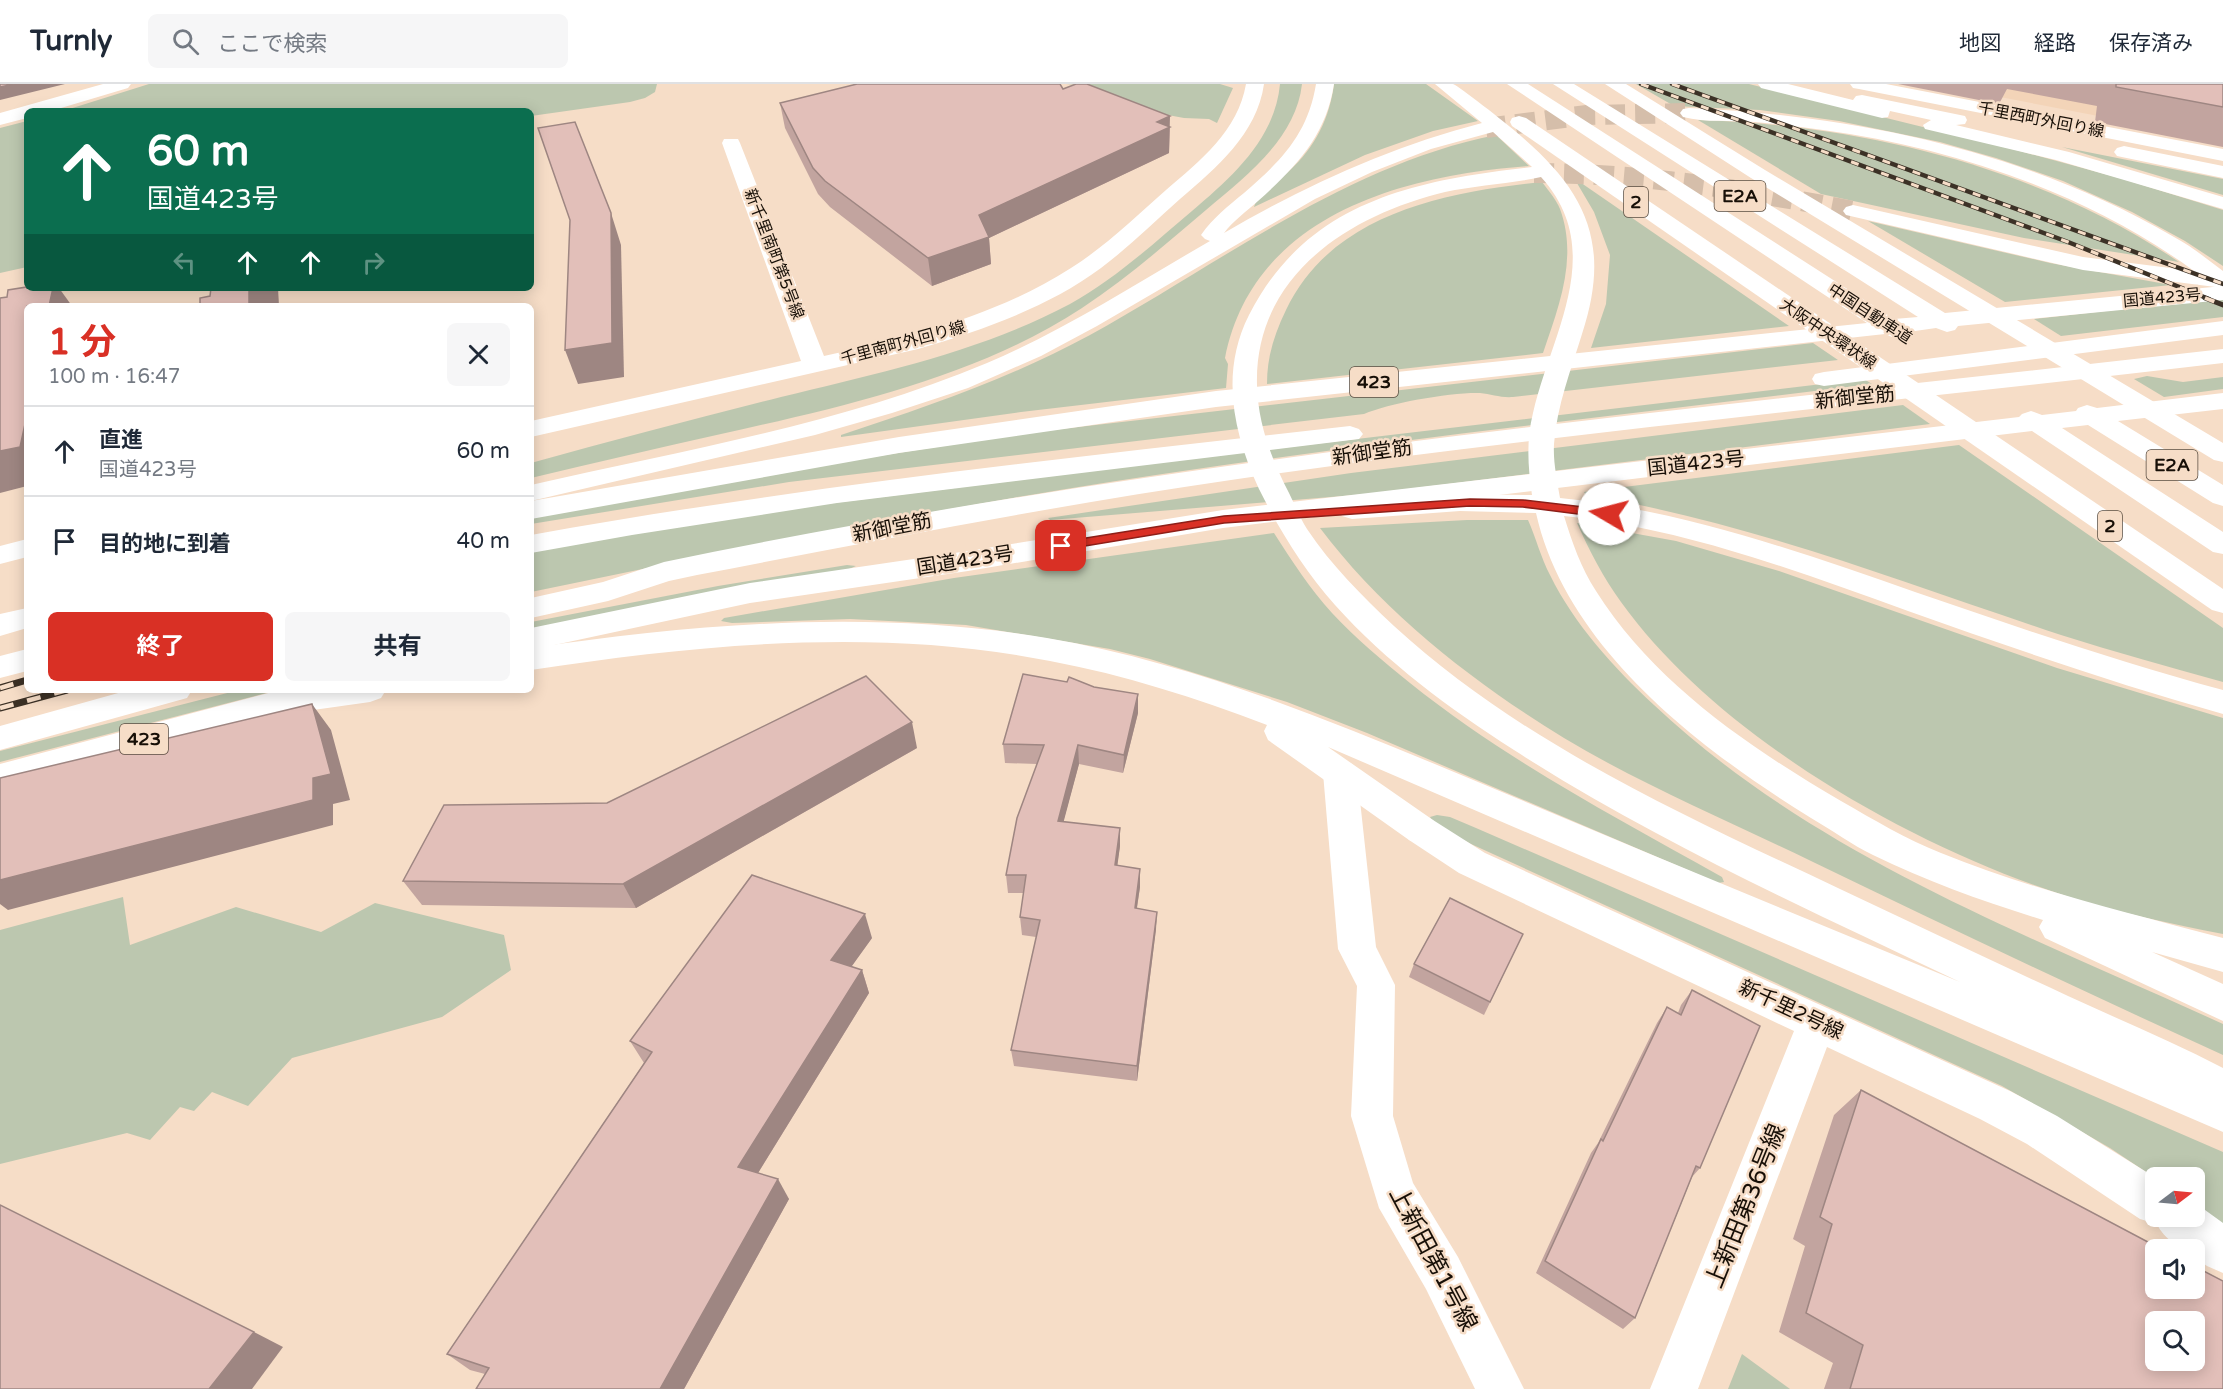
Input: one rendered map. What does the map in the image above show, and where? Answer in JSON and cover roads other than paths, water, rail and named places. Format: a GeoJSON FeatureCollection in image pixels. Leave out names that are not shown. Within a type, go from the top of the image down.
{"type":"FeatureCollection","features":[{"type":"Feature","properties":{"kind":"main road"},"geometry":{"type":"LineString","coordinates":[[42,108],[122,84]]}},
{"type":"Feature","properties":{"kind":"main road","name":"千里南町外回り線"},"geometry":{"type":"LineString","coordinates":[[534,428],[886,350],[950,332],[1025,302],[1078,274],[1127,236],[1217,155],[1242,121],[1250,104],[1255,84]]}},
{"type":"Feature","properties":{"kind":"main road"},"geometry":{"type":"LineString","coordinates":[[1166,276],[1206,244],[1218,226],[1296,152],[1319,115],[1324,99],[1325,84]]}},
{"type":"Feature","properties":{"kind":"main road"},"geometry":{"type":"LineString","coordinates":[[1444,84],[1529,153],[1555,182],[1571,206],[1581,228],[1585,260],[1582,290],[1549,400],[1541,447],[1544,485],[1554,529],[1571,572],[1586,599],[1625,648],[1669,694],[1768,774],[1883,844],[1956,882],[2223,1003]]}},
{"type":"Feature","properties":{"kind":"main road","name":"大阪中央環状線"},"geometry":{"type":"LineString","coordinates":[[1464,84],[2223,603]]}},
{"type":"Feature","properties":{"kind":"main road","name":"中国自動車道"},"geometry":{"type":"LineString","coordinates":[[1516,84],[2223,545]]}},
{"type":"Feature","properties":{"kind":"main road","name":"中国自動車道"},"geometry":{"type":"LineString","coordinates":[[1562,84],[2223,497]]}},
{"type":"Feature","properties":{"kind":"main road"},"geometry":{"type":"LineString","coordinates":[[1614,84],[1687,131],[2223,454]]}},
{"type":"Feature","properties":{"kind":"main road"},"geometry":{"type":"LineString","coordinates":[[1767,84],[1840,104],[2062,156],[2223,202]]}},
{"type":"Feature","properties":{"kind":"main road"},"geometry":{"type":"LineString","coordinates":[[1778,84],[2223,172]]}},
{"type":"Feature","properties":{"kind":"main road","name":"千里西町外回り線"},"geometry":{"type":"LineString","coordinates":[[1859,84],[2223,155]]}},
{"type":"Feature","properties":{"kind":"main road"},"geometry":{"type":"LineString","coordinates":[[1689,112],[1756,116],[1824,124],[1895,137],[1967,156],[2027,176],[2106,209],[2199,262],[2223,280]]}},
{"type":"Feature","properties":{"kind":"main road"},"geometry":{"type":"LineString","coordinates":[[0,119],[24,113]]}},
{"type":"Feature","properties":{"kind":"main road"},"geometry":{"type":"LineString","coordinates":[[534,492],[833,423],[917,398],[975,376],[1033,351],[1166,276],[1243,229],[1352,172],[1409,149],[1486,128]]}},
{"type":"Feature","properties":{"kind":"main road","name":"新千里南町第5号線"},"geometry":{"type":"LineString","coordinates":[[731,143],[815,365]]}},
{"type":"Feature","properties":{"kind":"main road"},"geometry":{"type":"LineString","coordinates":[[1534,173],[1468,180],[1417,192],[1359,214],[1331,230],[1292,263],[1274,287],[1254,327],[1248,346],[1243,380],[1249,425],[1262,469],[1298,536],[1332,583],[1400,650],[1479,710],[1542,752],[1708,844],[2223,1090]]}},
{"type":"Feature","properties":{"kind":"main road"},"geometry":{"type":"LineString","coordinates":[[1853,211],[2046,256],[2169,276],[2223,280]]}},
{"type":"Feature","properties":{"kind":"main road","name":"国道423号"},"geometry":{"type":"LineString","coordinates":[[534,509],[899,445],[1216,399],[1797,338],[2023,311],[2223,293]]}},
{"type":"Feature","properties":{"kind":"main road","name":"新御堂筋"},"geometry":{"type":"LineString","coordinates":[[534,543],[733,509],[842,494],[1854,375],[2223,328]]}},
{"type":"Feature","properties":{"kind":"main road","name":"新御堂筋"},"geometry":{"type":"LineString","coordinates":[[534,607],[608,591],[664,572],[697,565],[971,513],[1209,475],[1467,441],[2223,356]]}},
{"type":"Feature","properties":{"kind":"main road","name":"国道423号"},"geometry":{"type":"LineString","coordinates":[[534,638],[761,591],[968,561],[1224,519],[2223,401]]}},
{"type":"Feature","properties":{"kind":"main road"},"geometry":{"type":"LineString","coordinates":[[1265,515],[1470,502],[1523,503],[1672,525],[1767,551],[2068,657],[2223,702]]}},
{"type":"Feature","properties":{"kind":"main road"},"geometry":{"type":"LineString","coordinates":[[608,591],[664,586],[811,561],[925,545],[1224,519]]}},
{"type":"Feature","properties":{"kind":"main road"},"geometry":{"type":"LineString","coordinates":[[0,555],[24,549]]}},
{"type":"Feature","properties":{"kind":"main road"},"geometry":{"type":"LineString","coordinates":[[0,625],[24,619]]}},
{"type":"Feature","properties":{"kind":"main road"},"geometry":{"type":"LineString","coordinates":[[534,660],[627,644],[714,635],[815,631],[891,633],[971,639],[1043,649],[1120,665],[1209,691],[1341,739],[2223,1112]]}},
{"type":"Feature","properties":{"kind":"main road"},"geometry":{"type":"LineString","coordinates":[[0,667],[24,661]]}},
{"type":"Feature","properties":{"kind":"main road","name":"新千里2号線"},"geometry":{"type":"LineString","coordinates":[[1209,691],[1295,740],[1421,830],[1472,863],[1944,1080],[2023,1120],[2145,1196]]}},
{"type":"Feature","properties":{"kind":"main road","name":"423"},"geometry":{"type":"LineString","coordinates":[[0,738],[165,693]]}},
{"type":"Feature","properties":{"kind":"main road","name":"423"},"geometry":{"type":"LineString","coordinates":[[0,777],[314,693]]}},
{"type":"Feature","properties":{"kind":"main road"},"geometry":{"type":"LineString","coordinates":[[289,701],[348,693]]}},
{"type":"Feature","properties":{"kind":"main road","name":"上新田第1号線"},"geometry":{"type":"LineString","coordinates":[[1340,773],[1357,949],[1376,985],[1372,1116],[1374,1131],[1394,1193],[1442,1273],[1500,1389]]}},
{"type":"Feature","properties":{"kind":"main road"},"geometry":{"type":"LineString","coordinates":[[1883,844],[1980,884],[2034,902],[2223,955]]}},
{"type":"Feature","properties":{"kind":"main road","name":"上新田第36号線"},"geometry":{"type":"LineString","coordinates":[[1674,1389],[1817,1022]]}},
{"type":"Feature","properties":{"kind":"main road"},"geometry":{"type":"LineString","coordinates":[[2191,1227],[2223,1250]]}},
{"type":"Feature","properties":{"kind":"tunnel"},"geometry":{"type":"LineString","coordinates":[[1486,128],[1587,115],[1689,113]]}},
{"type":"Feature","properties":{"kind":"tunnel"},"geometry":{"type":"LineString","coordinates":[[1534,173],[1654,179],[1774,196],[1853,211]]}},
{"type":"Feature","properties":{"kind":"railway"},"geometry":{"type":"LineString","coordinates":[[1641,84],[2068,242],[2209,299]]}},
{"type":"Feature","properties":{"kind":"railway"},"geometry":{"type":"LineString","coordinates":[[1672,84],[2223,284]]}},
{"type":"Feature","properties":{"kind":"railway"},"geometry":{"type":"LineString","coordinates":[[2205,298],[2223,305]]}},
{"type":"Feature","properties":{"kind":"railway"},"geometry":{"type":"LineString","coordinates":[[0,688],[24,681]]}},
{"type":"Feature","properties":{"kind":"railway"},"geometry":{"type":"LineString","coordinates":[[0,708],[56,693]]}}]}
